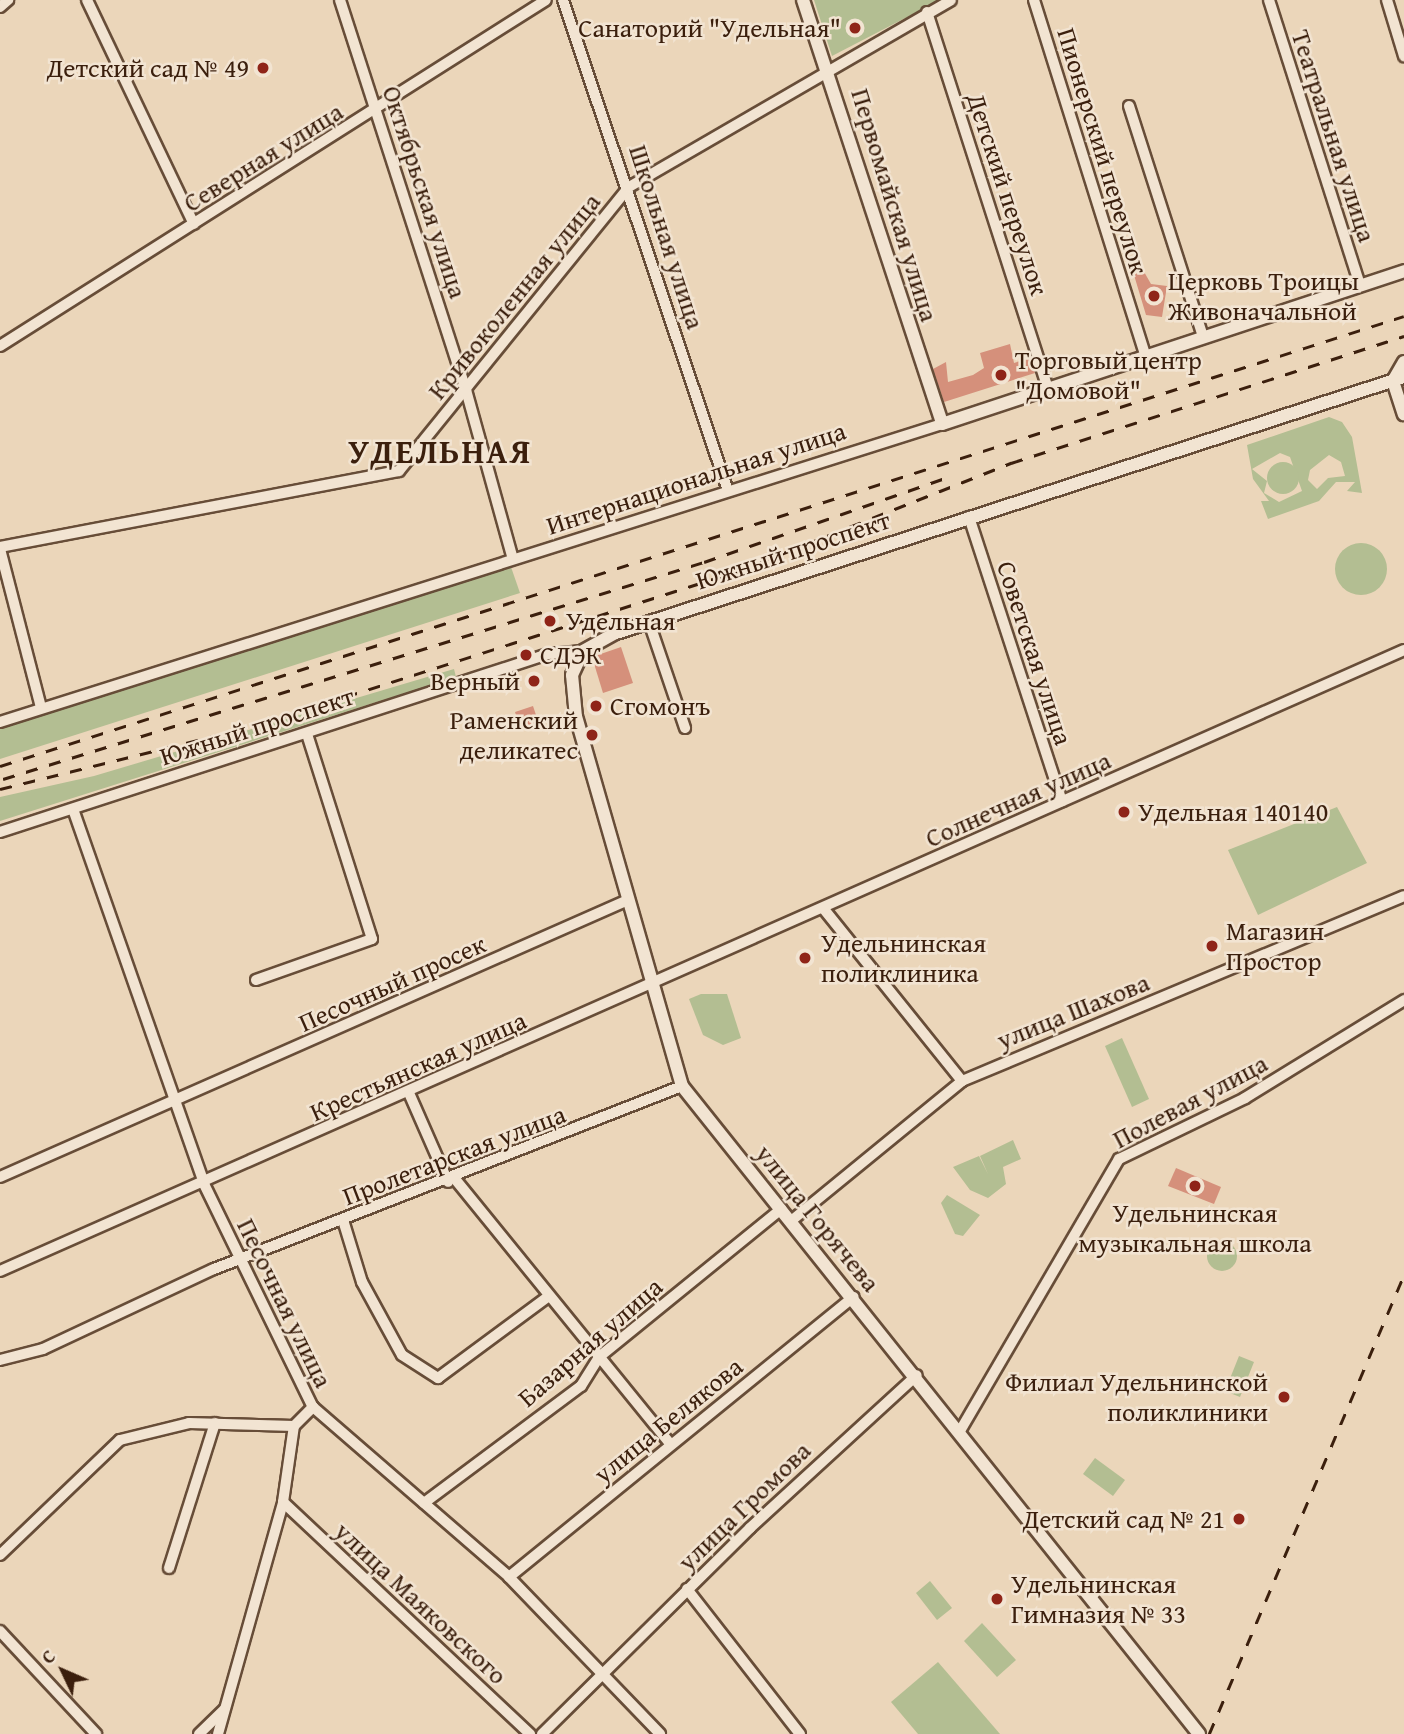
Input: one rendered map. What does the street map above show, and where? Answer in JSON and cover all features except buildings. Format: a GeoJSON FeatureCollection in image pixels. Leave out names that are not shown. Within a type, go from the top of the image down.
{"type":"FeatureCollection","features":[{"type":"Feature","properties":{"kind":"main road","name":"Первомайская улица"},"geometry":{"type":"LineString","coordinates":[[803,0],[942,424]]}},
{"type":"Feature","properties":{"kind":"main road","name":"Интернациональная улица"},"geometry":{"type":"LineString","coordinates":[[942,424],[1404,271]]}},
{"type":"Feature","properties":{"kind":"main road"},"geometry":{"type":"LineString","coordinates":[[1403,414],[1399,379],[1404,362]]}},
{"type":"Feature","properties":{"kind":"main road","name":"Южный проспект"},"geometry":{"type":"LineString","coordinates":[[583,651],[649,622],[1399,379]]}},
{"type":"Feature","properties":{"kind":"main road","name":"улица Горячева"},"geometry":{"type":"LineString","coordinates":[[583,651],[572,675],[572,699],[649,986],[682,1086],[917,1376],[1199,1734]]}},
{"type":"Feature","properties":{"kind":"street"},"geometry":{"type":"LineString","coordinates":[[0,7],[8,0]]}},
{"type":"Feature","properties":{"kind":"street"},"geometry":{"type":"LineString","coordinates":[[87,0],[194,225]]}},
{"type":"Feature","properties":{"kind":"street","name":"Октябрьская улица"},"geometry":{"type":"LineString","coordinates":[[340,0],[378,110],[466,390],[513,559]]}},
{"type":"Feature","properties":{"kind":"street","name":"Северная улица"},"geometry":{"type":"LineString","coordinates":[[0,346],[378,110],[546,0]]}},
{"type":"Feature","properties":{"kind":"street","name":"Школьная улица"},"geometry":{"type":"LineString","coordinates":[[563,0],[629,187],[727,488]]}},
{"type":"Feature","properties":{"kind":"street","name":"Кривоколенная улица"},"geometry":{"type":"LineString","coordinates":[[0,548],[399,471],[629,187],[951,0]]}},
{"type":"Feature","properties":{"kind":"street","name":"Пионерский переулок"},"geometry":{"type":"LineString","coordinates":[[1034,0],[1145,355]]}},
{"type":"Feature","properties":{"kind":"street","name":"Театральная улица"},"geometry":{"type":"LineString","coordinates":[[1269,0],[1360,285]]}},
{"type":"Feature","properties":{"kind":"street"},"geometry":{"type":"LineString","coordinates":[[1387,0],[1404,56]]}},
{"type":"Feature","properties":{"kind":"street","name":"Детский переулок"},"geometry":{"type":"LineString","coordinates":[[927,12],[1048,388]]}},
{"type":"Feature","properties":{"kind":"street"},"geometry":{"type":"LineString","coordinates":[[1129,106],[1203,336]]}},
{"type":"Feature","properties":{"kind":"street","name":"Интернациональная улица"},"geometry":{"type":"LineString","coordinates":[[0,722],[727,488],[942,424]]}},
{"type":"Feature","properties":{"kind":"street","name":"Советская улица"},"geometry":{"type":"LineString","coordinates":[[969,517],[1062,801]]}},
{"type":"Feature","properties":{"kind":"street"},"geometry":{"type":"LineString","coordinates":[[0,548],[41,708]]}},
{"type":"Feature","properties":{"kind":"street"},"geometry":{"type":"LineString","coordinates":[[649,622],[685,727]]}},
{"type":"Feature","properties":{"kind":"street","name":"Солнечная улица"},"geometry":{"type":"LineString","coordinates":[[649,986],[1404,650]]}},
{"type":"Feature","properties":{"kind":"street","name":"Южный проспект"},"geometry":{"type":"LineString","coordinates":[[0,832],[548,654],[583,651]]}},
{"type":"Feature","properties":{"kind":"street"},"geometry":{"type":"LineString","coordinates":[[256,980],[372,939],[307,734]]}},
{"type":"Feature","properties":{"kind":"street","name":"Песочная улица"},"geometry":{"type":"LineString","coordinates":[[72,809],[171,1102],[204,1184],[313,1407],[509,1577],[602,1670],[660,1734]]}},
{"type":"Feature","properties":{"kind":"street","name":"улица Шахова"},"geometry":{"type":"LineString","coordinates":[[791,1221],[962,1081],[1404,896]]}},
{"type":"Feature","properties":{"kind":"street","name":"Песочный просек"},"geometry":{"type":"LineString","coordinates":[[0,1177],[628,900]]}},
{"type":"Feature","properties":{"kind":"street"},"geometry":{"type":"LineString","coordinates":[[823,908],[962,1081]]}},
{"type":"Feature","properties":{"kind":"street","name":"Крестьянская улица"},"geometry":{"type":"LineString","coordinates":[[0,1271],[204,1184],[649,986]]}},
{"type":"Feature","properties":{"kind":"street","name":"Полевая улица"},"geometry":{"type":"LineString","coordinates":[[960,1431],[1021,1333],[1100,1183],[1124,1154],[1245,1098],[1404,1000]]}},
{"type":"Feature","properties":{"kind":"street","name":"Пролетарская улица"},"geometry":{"type":"LineString","coordinates":[[0,1360],[43,1349],[214,1269],[241,1263],[682,1086]]}},
{"type":"Feature","properties":{"kind":"street"},"geometry":{"type":"LineString","coordinates":[[409,1093],[451,1180],[670,1444]]}},
{"type":"Feature","properties":{"kind":"street","name":"Базарная улица"},"geometry":{"type":"LineString","coordinates":[[424,1503],[581,1386],[599,1357],[781,1209]]}},
{"type":"Feature","properties":{"kind":"street"},"geometry":{"type":"LineString","coordinates":[[343,1220],[362,1282],[402,1355],[438,1378],[549,1296]]}},
{"type":"Feature","properties":{"kind":"street","name":"улица Белякова"},"geometry":{"type":"LineString","coordinates":[[509,1577],[853,1297]]}},
{"type":"Feature","properties":{"kind":"street","name":"улица Громова"},"geometry":{"type":"LineString","coordinates":[[542,1734],[602,1670],[917,1376]]}},
{"type":"Feature","properties":{"kind":"street"},"geometry":{"type":"LineString","coordinates":[[218,1734],[284,1502],[294,1426],[313,1407]]}},
{"type":"Feature","properties":{"kind":"street"},"geometry":{"type":"LineString","coordinates":[[0,1555],[120,1440],[164,1426],[215,1423],[294,1426]]}},
{"type":"Feature","properties":{"kind":"street"},"geometry":{"type":"LineString","coordinates":[[169,1568],[215,1423]]}},
{"type":"Feature","properties":{"kind":"street","name":"улица Маяковского"},"geometry":{"type":"LineString","coordinates":[[284,1502],[530,1734]]}},
{"type":"Feature","properties":{"kind":"street"},"geometry":{"type":"LineString","coordinates":[[687,1589],[800,1734]]}},
{"type":"Feature","properties":{"kind":"street"},"geometry":{"type":"LineString","coordinates":[[0,1630],[96,1734]]}},
{"type":"Feature","properties":{"kind":"street"},"geometry":{"type":"LineString","coordinates":[[199,1734],[225,1709]]}},
{"type":"Feature","properties":{"kind":"green space","name":"Санаторий \"Удельная\""},"geometry":{"type":"Polygon","coordinates":[[[814,0],[940,0],[832,56],[814,0]]]}},
{"type":"Feature","properties":{"kind":"green space"},"geometry":{"type":"Polygon","coordinates":[[[1329,417],[1342,422],[1352,437],[1362,493],[1347,491],[1355,482],[1336,482],[1319,501],[1268,519],[1261,501],[1269,501],[1253,479],[1247,445],[1329,417]],[[1280,453],[1252,469],[1267,481],[1264,493],[1279,502],[1302,491],[1290,457],[1280,453]],[[1329,455],[1310,470],[1308,480],[1317,489],[1328,478],[1345,476],[1341,462],[1329,455]]]}},
{"type":"Feature","properties":{"kind":"green space"},"geometry":{"type":"Polygon","coordinates":[[[1283,462],[1295,466],[1299,478],[1295,490],[1283,494],[1271,490],[1267,478],[1271,466],[1283,462]]]}},
{"type":"Feature","properties":{"kind":"green space"},"geometry":{"type":"Polygon","coordinates":[[[1361,543],[1371,545],[1379,551],[1385,559],[1385,579],[1379,587],[1371,593],[1361,595],[1351,593],[1343,587],[1337,579],[1335,569],[1337,559],[1343,551],[1351,545],[1361,543]]]}},
{"type":"Feature","properties":{"kind":"green space"},"geometry":{"type":"Polygon","coordinates":[[[511,567],[520,593],[0,759],[0,728],[511,567]]]}},
{"type":"Feature","properties":{"kind":"green space"},"geometry":{"type":"Polygon","coordinates":[[[454,669],[456,677],[0,821],[0,797],[94,776],[454,669]]]}},
{"type":"Feature","properties":{"kind":"green space"},"geometry":{"type":"Polygon","coordinates":[[[1337,807],[1367,863],[1258,915],[1228,850],[1337,807]]]}},
{"type":"Feature","properties":{"kind":"green space"},"geometry":{"type":"Polygon","coordinates":[[[701,994],[727,994],[741,1038],[723,1045],[703,1035],[689,999],[701,994]]]}},
{"type":"Feature","properties":{"kind":"green space"},"geometry":{"type":"Polygon","coordinates":[[[1122,1038],[1149,1099],[1132,1107],[1105,1046],[1122,1038]]]}},
{"type":"Feature","properties":{"kind":"green space"},"geometry":{"type":"Polygon","coordinates":[[[1013,1140],[1021,1159],[1003,1167],[1006,1184],[988,1198],[970,1190],[953,1167],[979,1156],[988,1174],[980,1156],[1013,1140]]]}},
{"type":"Feature","properties":{"kind":"green space"},"geometry":{"type":"Polygon","coordinates":[[[947,1195],[980,1215],[963,1236],[955,1234],[941,1203],[947,1195]]]}},
{"type":"Feature","properties":{"kind":"green space"},"geometry":{"type":"Polygon","coordinates":[[[1222,1241],[1228,1242],[1236,1250],[1236,1262],[1228,1270],[1222,1271],[1216,1270],[1208,1262],[1207,1256],[1208,1250],[1216,1242],[1222,1241]]]}},
{"type":"Feature","properties":{"kind":"green space"},"geometry":{"type":"Polygon","coordinates":[[[1239,1356],[1254,1362],[1240,1397],[1225,1391],[1239,1356]]]}},
{"type":"Feature","properties":{"kind":"green space"},"geometry":{"type":"Polygon","coordinates":[[[1095,1458],[1125,1480],[1113,1496],[1083,1474],[1095,1458]]]}},
{"type":"Feature","properties":{"kind":"green space"},"geometry":{"type":"Polygon","coordinates":[[[930,1581],[952,1608],[937,1620],[916,1593],[930,1581]]]}},
{"type":"Feature","properties":{"kind":"green space"},"geometry":{"type":"Polygon","coordinates":[[[982,1623],[1016,1660],[997,1677],[964,1641],[982,1623]]]}},
{"type":"Feature","properties":{"kind":"green space"},"geometry":{"type":"Polygon","coordinates":[[[938,1662],[1000,1734],[918,1734],[891,1702],[938,1662]]]}},
{"type":"Feature","properties":{"kind":"railway"},"geometry":{"type":"LineString","coordinates":[[0,766],[1404,316]]}},
{"type":"Feature","properties":{"kind":"railway"},"geometry":{"type":"LineString","coordinates":[[0,789],[254,726],[738,571],[1011,463],[1404,336]]}},
{"type":"Feature","properties":{"kind":"railway"},"geometry":{"type":"LineString","coordinates":[[3,779],[704,562],[943,479]]}},
{"type":"Feature","properties":{"kind":"railway"},"geometry":{"type":"LineString","coordinates":[[1209,1734],[1404,1275]]}},
{"type":"Feature","properties":{"kind":"place","name":"Санаторий \"Удельная\""},"geometry":{"type":"Point","coordinates":[855,28]}},
{"type":"Feature","properties":{"kind":"place","name":"Детский сад № 49"},"geometry":{"type":"Point","coordinates":[263,68]}},
{"type":"Feature","properties":{"kind":"place","name":"Церковь Троицы Живоначальной"},"geometry":{"type":"Point","coordinates":[1154,296]}},
{"type":"Feature","properties":{"kind":"place","name":"Торговый центр \"Домовой\""},"geometry":{"type":"Point","coordinates":[1001,375]}},
{"type":"Feature","properties":{"kind":"place","name":"Удельная"},"geometry":{"type":"Point","coordinates":[550,621]}},
{"type":"Feature","properties":{"kind":"place","name":"СДЭК"},"geometry":{"type":"Point","coordinates":[526,655]}},
{"type":"Feature","properties":{"kind":"place","name":"Верный"},"geometry":{"type":"Point","coordinates":[534,681]}},
{"type":"Feature","properties":{"kind":"place","name":"Сгомонъ"},"geometry":{"type":"Point","coordinates":[596,706]}},
{"type":"Feature","properties":{"kind":"place","name":"Раменский деликатес"},"geometry":{"type":"Point","coordinates":[592,735]}},
{"type":"Feature","properties":{"kind":"place","name":"Удельная 140140"},"geometry":{"type":"Point","coordinates":[1124,812]}},
{"type":"Feature","properties":{"kind":"place","name":"Магазин Простор"},"geometry":{"type":"Point","coordinates":[1212,946]}},
{"type":"Feature","properties":{"kind":"place","name":"Удельнинская поликлиника"},"geometry":{"type":"Point","coordinates":[805,958]}},
{"type":"Feature","properties":{"kind":"place","name":"Удельнинская музыкальная школа"},"geometry":{"type":"Point","coordinates":[1195,1186]}},
{"type":"Feature","properties":{"kind":"place","name":"Филиал Удельнинской поликлиники"},"geometry":{"type":"Point","coordinates":[1284,1397]}},
{"type":"Feature","properties":{"kind":"place","name":"Детский сад № 21"},"geometry":{"type":"Point","coordinates":[1239,1519]}},
{"type":"Feature","properties":{"kind":"place","name":"Удельнинская Гимназия № 33"},"geometry":{"type":"Point","coordinates":[997,1599]}},
{"type":"Feature","properties":{"kind":"district","name":"УДЕЛЬНАЯ"},"geometry":{"type":"Point","coordinates":[440,452]}}]}
